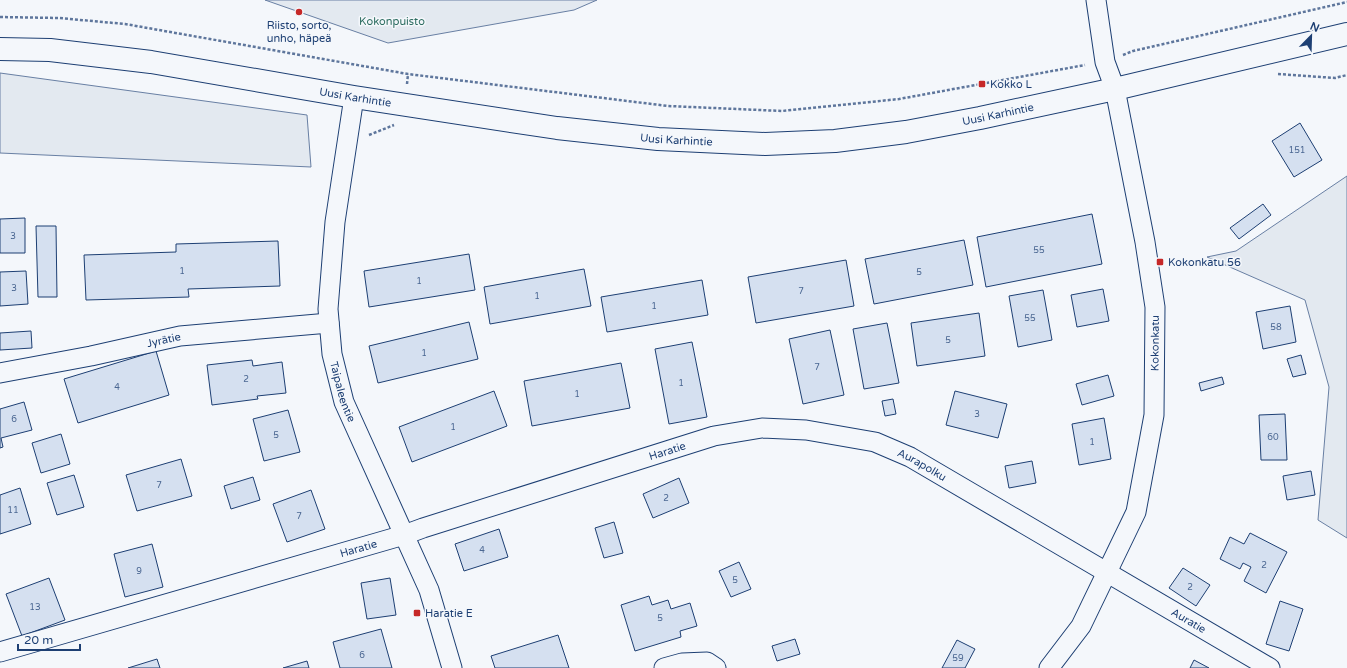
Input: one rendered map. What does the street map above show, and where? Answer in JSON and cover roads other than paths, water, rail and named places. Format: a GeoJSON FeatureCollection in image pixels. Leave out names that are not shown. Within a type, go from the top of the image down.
{"type":"FeatureCollection","features":[{"type":"Feature","properties":{"kind":"street","name":"Kokonkatu"},"geometry":{"type":"LineString","coordinates":[[1049,668],[1081,626],[1136,512],[1154,415],[1154,307],[1145,242],[1115,89],[1105,62],[1096,0]]}},
{"type":"Feature","properties":{"kind":"street","name":"Uusi Karhintie"},"geometry":{"type":"LineString","coordinates":[[0,49],[50,50],[151,62],[354,97],[557,128],[658,139],[764,144],[835,141],[906,132],[1115,89],[1347,34]]}},
{"type":"Feature","properties":{"kind":"street","name":"Taipaleentie"},"geometry":{"type":"LineString","coordinates":[[354,97],[335,222],[328,309],[332,354],[344,402],[429,590],[452,668]]}},
{"type":"Feature","properties":{"kind":"street","name":"Jyrätie"},"geometry":{"type":"LineString","coordinates":[[0,373],[91,356],[180,336],[329,323]]}},
{"type":"Feature","properties":{"kind":"street","name":"Aurapolku"},"geometry":{"type":"LineString","coordinates":[[714,436],[762,428],[806,430],[875,442],[910,457],[1107,572]]}},
{"type":"Feature","properties":{"kind":"street","name":"Haratie"},"geometry":{"type":"LineString","coordinates":[[0,652],[404,535],[430,525],[714,436]]}},
{"type":"Feature","properties":{"kind":"street","name":"Auratie"},"geometry":{"type":"LineString","coordinates":[[1107,572],[1270,668]]}},
{"type":"Feature","properties":{"kind":"street"},"geometry":{"type":"LineString","coordinates":[[664,668],[682,663],[707,662],[716,668]]}},
{"type":"Feature","properties":{"kind":"place","name":"Riisto, sorto, unho, häpeä"},"geometry":{"type":"Point","coordinates":[299,12]}},
{"type":"Feature","properties":{"kind":"place","name":"Kokko L"},"geometry":{"type":"Point","coordinates":[982,84]}},
{"type":"Feature","properties":{"kind":"place","name":"Kokonkatu 56"},"geometry":{"type":"Point","coordinates":[1160,262]}},
{"type":"Feature","properties":{"kind":"place","name":"Haratie E"},"geometry":{"type":"Point","coordinates":[417,613]}},
{"type":"Feature","properties":{"kind":"park label","name":"Kokonpuisto"},"geometry":{"type":"Point","coordinates":[392,21]}}]}
